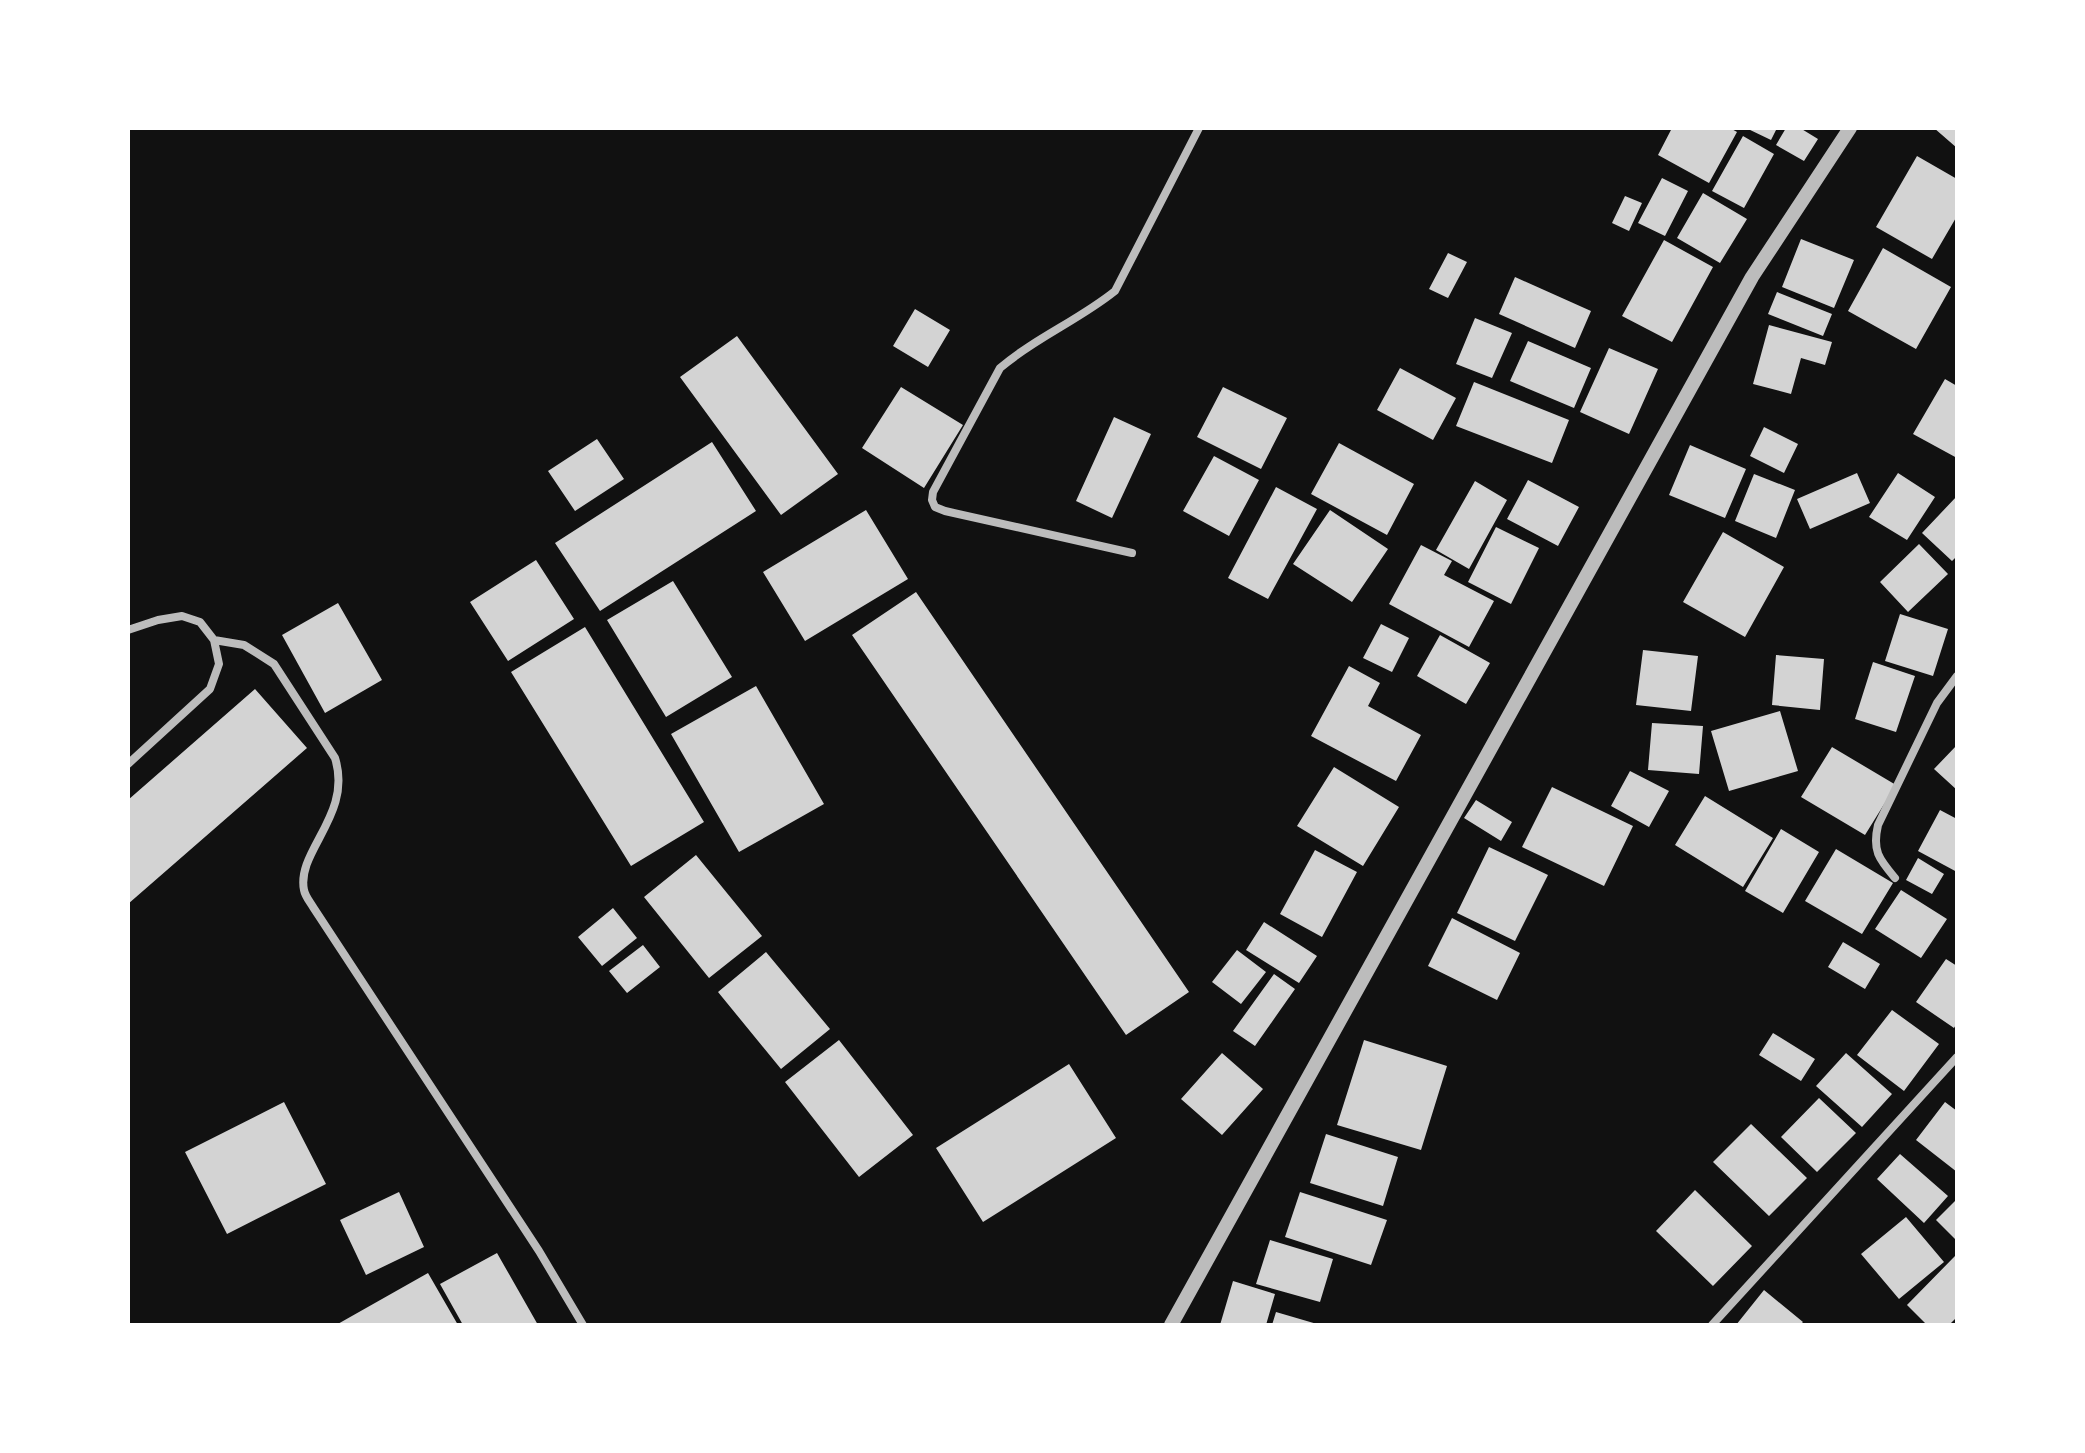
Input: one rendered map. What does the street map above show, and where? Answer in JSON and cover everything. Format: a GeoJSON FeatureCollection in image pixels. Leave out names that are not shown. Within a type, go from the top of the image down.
{"type":"FeatureCollection","features":[{"type":"Feature","properties":{"kind":"street"},"geometry":{"type":"LineString","coordinates":[[1132,553],[945,511],[935,507],[932,500],[936,485],[1000,368],[1115,291],[1199,128]]}},
{"type":"Feature","properties":{"kind":"street"},"geometry":{"type":"LineString","coordinates":[[1171,1325],[1752,277],[1850,128]]}},
{"type":"Feature","properties":{"kind":"street"},"geometry":{"type":"LineString","coordinates":[[128,630],[182,616],[200,622],[214,640],[219,664],[210,689],[128,764]]}},
{"type":"Feature","properties":{"kind":"street"},"geometry":{"type":"LineString","coordinates":[[214,640],[244,645],[274,664],[335,758],[340,791],[309,862],[304,890],[539,1251],[583,1325]]}},
{"type":"Feature","properties":{"kind":"street"},"geometry":{"type":"LineString","coordinates":[[1895,878],[1879,858],[1874,840],[1878,825],[1937,703],[1957,676]]}},
{"type":"Feature","properties":{"kind":"street"},"geometry":{"type":"LineString","coordinates":[[1712,1325],[1957,1057]]}},
{"type":"Feature","properties":{"kind":"building"},"geometry":{"type":"Polygon","coordinates":[[[1672,128],[1730,128],[1737,132],[1709,183],[1658,155],[1672,128]]]}},
{"type":"Feature","properties":{"kind":"building"},"geometry":{"type":"Polygon","coordinates":[[[1746,128],[1777,128],[1771,140],[1746,128]]]}},
{"type":"Feature","properties":{"kind":"building"},"geometry":{"type":"Polygon","coordinates":[[[1786,128],[1800,128],[1818,139],[1804,161],[1776,145],[1786,128]]]}},
{"type":"Feature","properties":{"kind":"building"},"geometry":{"type":"Polygon","coordinates":[[[1934,128],[1957,128],[1957,148],[1934,128]]]}},
{"type":"Feature","properties":{"kind":"building"},"geometry":{"type":"Polygon","coordinates":[[[1743,136],[1774,154],[1744,208],[1712,191],[1743,136]]]}},
{"type":"Feature","properties":{"kind":"building"},"geometry":{"type":"Polygon","coordinates":[[[1917,156],[1957,179],[1957,216],[1932,259],[1876,227],[1917,156]]]}},
{"type":"Feature","properties":{"kind":"building"},"geometry":{"type":"Polygon","coordinates":[[[1662,178],[1688,191],[1665,236],[1638,223],[1662,178]]]}},
{"type":"Feature","properties":{"kind":"building"},"geometry":{"type":"Polygon","coordinates":[[[1703,193],[1747,219],[1720,263],[1677,238],[1703,193]]]}},
{"type":"Feature","properties":{"kind":"building"},"geometry":{"type":"Polygon","coordinates":[[[1625,196],[1642,203],[1629,231],[1612,223],[1625,196]]]}},
{"type":"Feature","properties":{"kind":"building"},"geometry":{"type":"Polygon","coordinates":[[[1801,239],[1854,260],[1834,308],[1782,287],[1801,239]]]}},
{"type":"Feature","properties":{"kind":"building"},"geometry":{"type":"Polygon","coordinates":[[[1664,240],[1713,267],[1672,342],[1622,316],[1664,240]]]}},
{"type":"Feature","properties":{"kind":"building"},"geometry":{"type":"Polygon","coordinates":[[[1883,248],[1951,287],[1916,349],[1848,311],[1883,248]]]}},
{"type":"Feature","properties":{"kind":"building"},"geometry":{"type":"Polygon","coordinates":[[[1448,253],[1467,262],[1448,298],[1429,289],[1448,253]]]}},
{"type":"Feature","properties":{"kind":"building"},"geometry":{"type":"Polygon","coordinates":[[[1515,277],[1591,311],[1575,348],[1499,314],[1515,277]]]}},
{"type":"Feature","properties":{"kind":"building"},"geometry":{"type":"Polygon","coordinates":[[[1777,292],[1832,314],[1823,336],[1768,314],[1777,292]]]}},
{"type":"Feature","properties":{"kind":"building"},"geometry":{"type":"Polygon","coordinates":[[[915,309],[950,330],[928,367],[893,346],[915,309]]]}},
{"type":"Feature","properties":{"kind":"building"},"geometry":{"type":"Polygon","coordinates":[[[1475,318],[1512,333],[1492,378],[1456,364],[1475,318]]]}},
{"type":"Feature","properties":{"kind":"building"},"geometry":{"type":"Polygon","coordinates":[[[1769,325],[1832,342],[1825,365],[1801,358],[1791,394],[1753,384],[1769,325]]]}},
{"type":"Feature","properties":{"kind":"building"},"geometry":{"type":"Polygon","coordinates":[[[737,336],[838,474],[781,515],[680,377],[737,336]]]}},
{"type":"Feature","properties":{"kind":"building"},"geometry":{"type":"Polygon","coordinates":[[[1528,341],[1591,368],[1574,408],[1510,381],[1528,341]]]}},
{"type":"Feature","properties":{"kind":"building"},"geometry":{"type":"Polygon","coordinates":[[[1609,348],[1658,369],[1629,434],[1580,412],[1609,348]]]}},
{"type":"Feature","properties":{"kind":"building"},"geometry":{"type":"Polygon","coordinates":[[[1400,368],[1456,398],[1433,440],[1377,410],[1400,368]]]}},
{"type":"Feature","properties":{"kind":"building"},"geometry":{"type":"Polygon","coordinates":[[[1945,379],[1957,386],[1957,458],[1913,434],[1945,379]]]}},
{"type":"Feature","properties":{"kind":"building"},"geometry":{"type":"Polygon","coordinates":[[[1474,382],[1569,420],[1552,463],[1456,426],[1474,382]]]}},
{"type":"Feature","properties":{"kind":"building"},"geometry":{"type":"Polygon","coordinates":[[[901,387],[963,425],[924,488],[862,448],[901,387]]]}},
{"type":"Feature","properties":{"kind":"building"},"geometry":{"type":"Polygon","coordinates":[[[1223,387],[1287,418],[1261,469],[1197,437],[1223,387]]]}},
{"type":"Feature","properties":{"kind":"building"},"geometry":{"type":"Polygon","coordinates":[[[1114,417],[1151,434],[1112,518],[1076,501],[1114,417]]]}},
{"type":"Feature","properties":{"kind":"building"},"geometry":{"type":"Polygon","coordinates":[[[1764,427],[1798,444],[1784,473],[1750,456],[1764,427]]]}},
{"type":"Feature","properties":{"kind":"building"},"geometry":{"type":"Polygon","coordinates":[[[597,439],[624,479],[575,511],[548,471],[597,439]]]}},
{"type":"Feature","properties":{"kind":"building"},"geometry":{"type":"Polygon","coordinates":[[[712,442],[756,511],[600,611],[555,543],[712,442]]]}},
{"type":"Feature","properties":{"kind":"building"},"geometry":{"type":"Polygon","coordinates":[[[1339,443],[1414,484],[1387,535],[1311,494],[1339,443]]]}},
{"type":"Feature","properties":{"kind":"building"},"geometry":{"type":"Polygon","coordinates":[[[1690,445],[1746,469],[1725,518],[1669,495],[1690,445]]]}},
{"type":"Feature","properties":{"kind":"building"},"geometry":{"type":"Polygon","coordinates":[[[1214,456],[1259,480],[1229,536],[1183,511],[1214,456]]]}},
{"type":"Feature","properties":{"kind":"building"},"geometry":{"type":"Polygon","coordinates":[[[1857,473],[1870,503],[1810,529],[1797,499],[1857,473]]]}},
{"type":"Feature","properties":{"kind":"building"},"geometry":{"type":"Polygon","coordinates":[[[1898,473],[1935,497],[1907,540],[1869,517],[1898,473]]]}},
{"type":"Feature","properties":{"kind":"building"},"geometry":{"type":"Polygon","coordinates":[[[1754,474],[1795,490],[1776,538],[1735,521],[1754,474]]]}},
{"type":"Feature","properties":{"kind":"building"},"geometry":{"type":"Polygon","coordinates":[[[1528,480],[1579,507],[1558,546],[1507,519],[1528,480]]]}},
{"type":"Feature","properties":{"kind":"building"},"geometry":{"type":"Polygon","coordinates":[[[1475,481],[1507,500],[1469,569],[1436,550],[1475,481]]]}},
{"type":"Feature","properties":{"kind":"building"},"geometry":{"type":"Polygon","coordinates":[[[1276,487],[1317,509],[1268,599],[1228,578],[1276,487]]]}},
{"type":"Feature","properties":{"kind":"building"},"geometry":{"type":"Polygon","coordinates":[[[1957,496],[1957,556],[1952,561],[1922,533],[1957,496]]]}},
{"type":"Feature","properties":{"kind":"building"},"geometry":{"type":"Polygon","coordinates":[[[866,510],[908,579],[805,641],[763,572],[866,510]]]}},
{"type":"Feature","properties":{"kind":"building"},"geometry":{"type":"Polygon","coordinates":[[[1330,510],[1388,549],[1352,602],[1293,564],[1330,510]]]}},
{"type":"Feature","properties":{"kind":"building"},"geometry":{"type":"Polygon","coordinates":[[[1496,527],[1539,548],[1511,604],[1468,582],[1496,527]]]}},
{"type":"Feature","properties":{"kind":"building"},"geometry":{"type":"Polygon","coordinates":[[[1723,532],[1784,567],[1745,637],[1683,602],[1723,532]]]}},
{"type":"Feature","properties":{"kind":"building"},"geometry":{"type":"Polygon","coordinates":[[[1919,544],[1948,574],[1908,612],[1880,582],[1919,544]]]}},
{"type":"Feature","properties":{"kind":"building"},"geometry":{"type":"Polygon","coordinates":[[[1421,545],[1452,561],[1444,575],[1494,601],[1469,647],[1389,604],[1421,545]]]}},
{"type":"Feature","properties":{"kind":"building"},"geometry":{"type":"Polygon","coordinates":[[[536,560],[574,619],[508,661],[470,602],[536,560]]]}},
{"type":"Feature","properties":{"kind":"building"},"geometry":{"type":"Polygon","coordinates":[[[673,581],[732,677],[666,717],[607,620],[673,581]]]}},
{"type":"Feature","properties":{"kind":"building"},"geometry":{"type":"Polygon","coordinates":[[[916,592],[1189,992],[1126,1035],[852,635],[916,592]]]}},
{"type":"Feature","properties":{"kind":"building"},"geometry":{"type":"Polygon","coordinates":[[[338,603],[382,680],[325,713],[282,635],[338,603]]]}},
{"type":"Feature","properties":{"kind":"building"},"geometry":{"type":"Polygon","coordinates":[[[1900,614],[1948,629],[1933,676],[1885,661],[1900,614]]]}},
{"type":"Feature","properties":{"kind":"building"},"geometry":{"type":"Polygon","coordinates":[[[1381,624],[1409,638],[1392,672],[1363,658],[1381,624]]]}},
{"type":"Feature","properties":{"kind":"building"},"geometry":{"type":"Polygon","coordinates":[[[585,627],[704,822],[631,866],[511,672],[585,627]]]}},
{"type":"Feature","properties":{"kind":"building"},"geometry":{"type":"Polygon","coordinates":[[[1440,635],[1490,663],[1466,704],[1417,676],[1440,635]]]}},
{"type":"Feature","properties":{"kind":"building"},"geometry":{"type":"Polygon","coordinates":[[[1643,650],[1698,656],[1691,711],[1636,705],[1643,650]]]}},
{"type":"Feature","properties":{"kind":"building"},"geometry":{"type":"Polygon","coordinates":[[[1776,655],[1824,659],[1820,710],[1772,705],[1776,655]]]}},
{"type":"Feature","properties":{"kind":"building"},"geometry":{"type":"Polygon","coordinates":[[[1873,662],[1915,676],[1896,732],[1855,719],[1873,662]]]}},
{"type":"Feature","properties":{"kind":"building"},"geometry":{"type":"Polygon","coordinates":[[[1349,666],[1380,683],[1368,706],[1421,735],[1396,781],[1311,736],[1349,666]]]}},
{"type":"Feature","properties":{"kind":"building"},"geometry":{"type":"Polygon","coordinates":[[[756,686],[824,804],[739,852],[671,734],[756,686]]]}},
{"type":"Feature","properties":{"kind":"building"},"geometry":{"type":"Polygon","coordinates":[[[255,689],[307,748],[128,904],[128,800],[255,689]]]}},
{"type":"Feature","properties":{"kind":"building"},"geometry":{"type":"Polygon","coordinates":[[[1780,711],[1798,771],[1729,791],[1711,731],[1780,711]]]}},
{"type":"Feature","properties":{"kind":"building"},"geometry":{"type":"Polygon","coordinates":[[[1652,723],[1703,726],[1699,774],[1648,770],[1652,723]]]}},
{"type":"Feature","properties":{"kind":"building"},"geometry":{"type":"Polygon","coordinates":[[[1957,745],[1957,790],[1934,769],[1957,745]]]}},
{"type":"Feature","properties":{"kind":"building"},"geometry":{"type":"Polygon","coordinates":[[[1832,747],[1896,785],[1865,835],[1801,797],[1832,747]]]}},
{"type":"Feature","properties":{"kind":"building"},"geometry":{"type":"Polygon","coordinates":[[[1334,767],[1399,807],[1363,866],[1297,826],[1334,767]]]}},
{"type":"Feature","properties":{"kind":"building"},"geometry":{"type":"Polygon","coordinates":[[[1630,771],[1669,791],[1649,827],[1611,806],[1630,771]]]}},
{"type":"Feature","properties":{"kind":"building"},"geometry":{"type":"Polygon","coordinates":[[[1552,787],[1633,826],[1604,886],[1522,847],[1552,787]]]}},
{"type":"Feature","properties":{"kind":"building"},"geometry":{"type":"Polygon","coordinates":[[[1705,796],[1773,838],[1743,887],[1675,845],[1705,796]]]}},
{"type":"Feature","properties":{"kind":"building"},"geometry":{"type":"Polygon","coordinates":[[[1476,800],[1512,822],[1501,841],[1464,818],[1476,800]]]}},
{"type":"Feature","properties":{"kind":"building"},"geometry":{"type":"Polygon","coordinates":[[[1940,810],[1957,819],[1957,872],[1918,851],[1940,810]]]}},
{"type":"Feature","properties":{"kind":"building"},"geometry":{"type":"Polygon","coordinates":[[[1781,829],[1819,852],[1783,913],[1745,891],[1781,829]]]}},
{"type":"Feature","properties":{"kind":"building"},"geometry":{"type":"Polygon","coordinates":[[[1489,847],[1548,875],[1515,941],[1457,913],[1489,847]]]}},
{"type":"Feature","properties":{"kind":"building"},"geometry":{"type":"Polygon","coordinates":[[[1836,849],[1893,883],[1862,934],[1805,901],[1836,849]]]}},
{"type":"Feature","properties":{"kind":"building"},"geometry":{"type":"Polygon","coordinates":[[[1315,850],[1357,872],[1322,937],[1280,914],[1315,850]]]}},
{"type":"Feature","properties":{"kind":"building"},"geometry":{"type":"Polygon","coordinates":[[[696,855],[762,936],[709,978],[644,897],[696,855]]]}},
{"type":"Feature","properties":{"kind":"building"},"geometry":{"type":"Polygon","coordinates":[[[1918,858],[1944,874],[1932,894],[1906,880],[1918,858]]]}},
{"type":"Feature","properties":{"kind":"building"},"geometry":{"type":"Polygon","coordinates":[[[1901,890],[1947,919],[1921,958],[1875,929],[1901,890]]]}},
{"type":"Feature","properties":{"kind":"building"},"geometry":{"type":"Polygon","coordinates":[[[613,908],[637,938],[602,966],[578,937],[613,908]]]}},
{"type":"Feature","properties":{"kind":"building"},"geometry":{"type":"Polygon","coordinates":[[[1452,918],[1520,953],[1497,1000],[1428,966],[1452,918]]]}},
{"type":"Feature","properties":{"kind":"building"},"geometry":{"type":"Polygon","coordinates":[[[1264,922],[1317,956],[1299,983],[1246,950],[1264,922]]]}},
{"type":"Feature","properties":{"kind":"building"},"geometry":{"type":"Polygon","coordinates":[[[1843,942],[1880,964],[1865,989],[1828,967],[1843,942]]]}},
{"type":"Feature","properties":{"kind":"building"},"geometry":{"type":"Polygon","coordinates":[[[643,945],[660,967],[627,993],[609,971],[643,945]]]}},
{"type":"Feature","properties":{"kind":"building"},"geometry":{"type":"Polygon","coordinates":[[[1237,950],[1266,972],[1241,1004],[1212,982],[1237,950]]]}},
{"type":"Feature","properties":{"kind":"building"},"geometry":{"type":"Polygon","coordinates":[[[766,952],[830,1029],[781,1069],[718,992],[766,952]]]}},
{"type":"Feature","properties":{"kind":"building"},"geometry":{"type":"Polygon","coordinates":[[[1946,959],[1957,966],[1957,1023],[1954,1028],[1916,1002],[1946,959]]]}},
{"type":"Feature","properties":{"kind":"building"},"geometry":{"type":"Polygon","coordinates":[[[1274,974],[1295,989],[1255,1046],[1233,1031],[1274,974]]]}},
{"type":"Feature","properties":{"kind":"building"},"geometry":{"type":"Polygon","coordinates":[[[1892,1010],[1939,1044],[1904,1091],[1857,1055],[1892,1010]]]}},
{"type":"Feature","properties":{"kind":"building"},"geometry":{"type":"Polygon","coordinates":[[[1773,1033],[1815,1059],[1801,1081],[1759,1055],[1773,1033]]]}},
{"type":"Feature","properties":{"kind":"building"},"geometry":{"type":"Polygon","coordinates":[[[839,1040],[913,1135],[859,1177],[785,1082],[839,1040]]]}},
{"type":"Feature","properties":{"kind":"building"},"geometry":{"type":"Polygon","coordinates":[[[1364,1040],[1447,1066],[1421,1150],[1337,1125],[1364,1040]]]}},
{"type":"Feature","properties":{"kind":"building"},"geometry":{"type":"Polygon","coordinates":[[[1222,1053],[1263,1089],[1222,1135],[1181,1099],[1222,1053]]]}},
{"type":"Feature","properties":{"kind":"building"},"geometry":{"type":"Polygon","coordinates":[[[1846,1053],[1892,1094],[1862,1127],[1816,1086],[1846,1053]]]}},
{"type":"Feature","properties":{"kind":"building"},"geometry":{"type":"Polygon","coordinates":[[[1069,1064],[1116,1138],[983,1222],[936,1148],[1069,1064]]]}},
{"type":"Feature","properties":{"kind":"building"},"geometry":{"type":"Polygon","coordinates":[[[1819,1098],[1856,1133],[1817,1172],[1781,1137],[1819,1098]]]}},
{"type":"Feature","properties":{"kind":"building"},"geometry":{"type":"Polygon","coordinates":[[[284,1102],[326,1184],[227,1234],[185,1152],[284,1102]]]}},
{"type":"Feature","properties":{"kind":"building"},"geometry":{"type":"Polygon","coordinates":[[[1945,1102],[1957,1111],[1957,1172],[1916,1140],[1945,1102]]]}},
{"type":"Feature","properties":{"kind":"building"},"geometry":{"type":"Polygon","coordinates":[[[1751,1124],[1807,1178],[1769,1216],[1713,1162],[1751,1124]]]}},
{"type":"Feature","properties":{"kind":"building"},"geometry":{"type":"Polygon","coordinates":[[[1326,1134],[1398,1157],[1383,1206],[1310,1183],[1326,1134]]]}},
{"type":"Feature","properties":{"kind":"building"},"geometry":{"type":"Polygon","coordinates":[[[1900,1154],[1948,1196],[1924,1223],[1877,1179],[1900,1154]]]}},
{"type":"Feature","properties":{"kind":"building"},"geometry":{"type":"Polygon","coordinates":[[[1695,1190],[1752,1246],[1713,1286],[1656,1231],[1695,1190]]]}},
{"type":"Feature","properties":{"kind":"building"},"geometry":{"type":"Polygon","coordinates":[[[399,1192],[424,1247],[366,1275],[340,1220],[399,1192]]]}},
{"type":"Feature","properties":{"kind":"building"},"geometry":{"type":"Polygon","coordinates":[[[1300,1192],[1387,1220],[1371,1265],[1285,1237],[1300,1192]]]}},
{"type":"Feature","properties":{"kind":"building"},"geometry":{"type":"Polygon","coordinates":[[[1957,1199],[1957,1241],[1936,1220],[1957,1199]]]}},
{"type":"Feature","properties":{"kind":"building"},"geometry":{"type":"Polygon","coordinates":[[[1906,1217],[1944,1262],[1899,1299],[1861,1254],[1906,1217]]]}},
{"type":"Feature","properties":{"kind":"building"},"geometry":{"type":"Polygon","coordinates":[[[1270,1240],[1333,1259],[1320,1302],[1256,1284],[1270,1240]]]}},
{"type":"Feature","properties":{"kind":"building"},"geometry":{"type":"Polygon","coordinates":[[[497,1253],[538,1325],[463,1325],[440,1284],[497,1253]]]}},
{"type":"Feature","properties":{"kind":"building"},"geometry":{"type":"Polygon","coordinates":[[[1955,1256],[1957,1317],[1949,1325],[1927,1325],[1907,1305],[1955,1256]]]}},
{"type":"Feature","properties":{"kind":"building"},"geometry":{"type":"Polygon","coordinates":[[[428,1273],[458,1325],[336,1325],[428,1273]]]}},
{"type":"Feature","properties":{"kind":"building"},"geometry":{"type":"Polygon","coordinates":[[[1233,1281],[1275,1294],[1266,1325],[1220,1325],[1233,1281]]]}},
{"type":"Feature","properties":{"kind":"building"},"geometry":{"type":"Polygon","coordinates":[[[1764,1290],[1803,1322],[1800,1325],[1736,1325],[1764,1290]]]}},
{"type":"Feature","properties":{"kind":"building"},"geometry":{"type":"Polygon","coordinates":[[[1276,1312],[1317,1324],[1317,1325],[1272,1325],[1276,1312]]]}}]}
